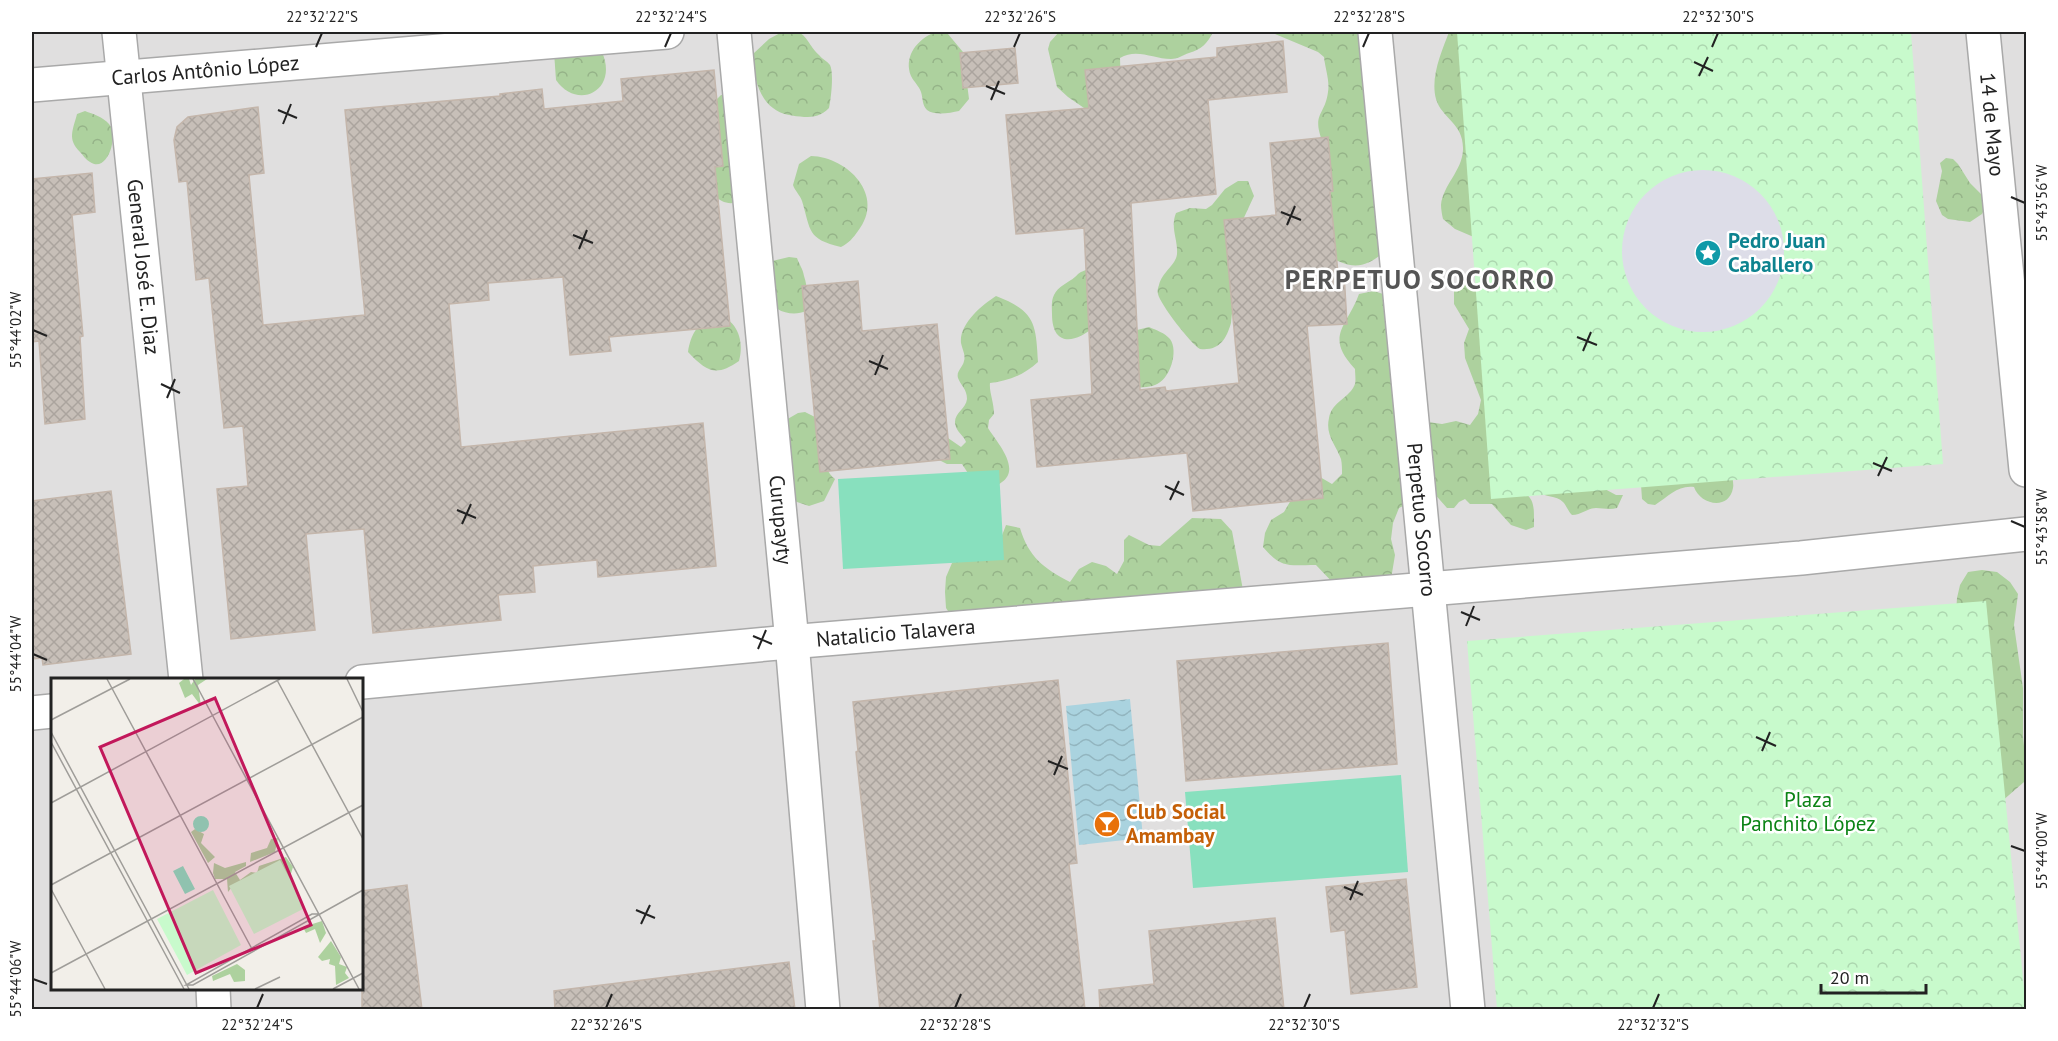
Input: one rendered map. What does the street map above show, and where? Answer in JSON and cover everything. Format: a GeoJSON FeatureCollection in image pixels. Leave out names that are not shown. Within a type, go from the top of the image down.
{"type":"FeatureCollection","features":[{"type":"Feature","properties":{"kind":"street","name":"General José E. Diaz"},"geometry":{"type":"LineString","coordinates":[[120,32],[186,678]]}},
{"type":"Feature","properties":{"kind":"street","name":"Carlos Antônio López"},"geometry":{"type":"LineString","coordinates":[[32,86],[667,32]]}},
{"type":"Feature","properties":{"kind":"street","name":"Curupayty"},"geometry":{"type":"LineString","coordinates":[[734,32],[792,642],[823,1010]]}},
{"type":"Feature","properties":{"kind":"street","name":"Perpetuo Socorro"},"geometry":{"type":"LineString","coordinates":[[1375,32],[1468,1010]]}},
{"type":"Feature","properties":{"kind":"street","name":"14 de Mayo"},"geometry":{"type":"LineString","coordinates":[[1983,32],[2026,470]]}},
{"type":"Feature","properties":{"kind":"street","name":"Natalicio Talavera"},"geometry":{"type":"LineString","coordinates":[[363,682],[792,642],[1801,558],[2026,534]]}},
{"type":"Feature","properties":{"kind":"street"},"geometry":{"type":"LineString","coordinates":[[32,713],[51,711]]}},
{"type":"Feature","properties":{"kind":"street"},"geometry":{"type":"LineString","coordinates":[[213,990],[214,1010]]}},
{"type":"Feature","properties":{"kind":"shaded area"},"geometry":{"type":"Polygon","coordinates":[[[32,32],[2026,32],[2026,1009],[32,1009],[32,32]]]}},
{"type":"Feature","properties":{"kind":"shaded area"},"geometry":{"type":"Polygon","coordinates":[[[1703,170],[1719,171],[1734,176],[1761,193],[1778,220],[1783,235],[1783,267],[1778,282],[1761,309],[1734,326],[1719,331],[1703,332],[1687,331],[1672,326],[1645,309],[1628,282],[1623,267],[1622,251],[1623,235],[1628,220],[1645,193],[1672,176],[1687,171],[1703,170]]]}},
{"type":"Feature","properties":{"kind":"green space"},"geometry":{"type":"Polygon","coordinates":[[[790,31],[801,34],[830,65],[832,80],[829,108],[820,114],[804,117],[788,115],[776,110],[763,97],[755,75],[754,53],[769,39],[782,32],[790,31]]]}},
{"type":"Feature","properties":{"kind":"green space"},"geometry":{"type":"Polygon","coordinates":[[[1059,32],[1213,32],[1201,48],[1176,58],[1164,59],[1133,54],[1120,58],[1121,90],[1087,110],[1057,87],[1048,49],[1050,42],[1059,32]]]}},
{"type":"Feature","properties":{"kind":"green space"},"geometry":{"type":"Polygon","coordinates":[[[1273,32],[1377,32],[1363,83],[1364,99],[1371,112],[1388,248],[1366,264],[1343,263],[1326,254],[1323,143],[1318,126],[1328,88],[1324,57],[1318,52],[1273,32]]]}},
{"type":"Feature","properties":{"kind":"green space"},"geometry":{"type":"Polygon","coordinates":[[[1449,32],[1483,32],[1514,483],[1532,501],[1534,527],[1526,530],[1511,525],[1492,504],[1470,504],[1465,499],[1454,508],[1447,508],[1432,491],[1399,508],[1393,523],[1391,539],[1395,555],[1390,585],[1336,586],[1316,565],[1286,564],[1275,559],[1263,547],[1265,533],[1271,520],[1284,512],[1291,500],[1320,477],[1332,484],[1342,474],[1341,459],[1328,430],[1328,424],[1334,407],[1353,389],[1355,384],[1355,369],[1346,358],[1339,339],[1359,294],[1374,291],[1386,295],[1391,381],[1414,420],[1442,424],[1456,421],[1470,425],[1478,414],[1481,400],[1465,358],[1464,343],[1469,329],[1454,304],[1454,290],[1467,283],[1482,283],[1483,241],[1455,229],[1443,219],[1441,208],[1442,198],[1459,165],[1463,150],[1460,133],[1439,106],[1435,91],[1438,64],[1449,32]]]}},
{"type":"Feature","properties":{"kind":"green space"},"geometry":{"type":"Polygon","coordinates":[[[1457,32],[1911,32],[1943,464],[1491,499],[1457,32]]]}},
{"type":"Feature","properties":{"kind":"green space"},"geometry":{"type":"Polygon","coordinates":[[[931,34],[948,34],[963,52],[969,99],[959,111],[938,113],[927,110],[920,90],[911,76],[909,63],[912,51],[920,41],[931,34]]]}},
{"type":"Feature","properties":{"kind":"green space"},"geometry":{"type":"Polygon","coordinates":[[[554,52],[602,52],[606,66],[605,77],[600,86],[584,95],[574,94],[565,89],[556,80],[554,52]]]}},
{"type":"Feature","properties":{"kind":"green space"},"geometry":{"type":"Polygon","coordinates":[[[737,93],[740,201],[729,203],[713,195],[716,100],[721,95],[737,93]]]}},
{"type":"Feature","properties":{"kind":"green space"},"geometry":{"type":"Polygon","coordinates":[[[85,111],[104,119],[112,129],[110,152],[102,163],[90,162],[73,143],[77,114],[85,111]]]}},
{"type":"Feature","properties":{"kind":"green space"},"geometry":{"type":"Polygon","coordinates":[[[811,156],[838,163],[850,171],[865,192],[868,205],[866,218],[853,238],[841,247],[822,241],[812,232],[802,201],[793,185],[799,164],[811,156]]]}},
{"type":"Feature","properties":{"kind":"green space"},"geometry":{"type":"Polygon","coordinates":[[[1946,158],[1953,159],[1958,164],[1970,183],[1981,194],[1985,208],[1982,214],[1970,222],[1948,219],[1942,215],[1936,201],[1942,171],[1940,163],[1946,158]]]}},
{"type":"Feature","properties":{"kind":"green space"},"geometry":{"type":"Polygon","coordinates":[[[1238,181],[1248,181],[1254,196],[1241,224],[1231,323],[1221,343],[1212,348],[1200,349],[1170,314],[1160,299],[1158,288],[1177,254],[1174,229],[1176,213],[1190,208],[1206,209],[1225,189],[1238,181]]]}},
{"type":"Feature","properties":{"kind":"green space"},"geometry":{"type":"Polygon","coordinates":[[[789,257],[797,258],[805,280],[806,311],[801,313],[783,312],[773,306],[767,295],[768,262],[789,257]]]}},
{"type":"Feature","properties":{"kind":"green space"},"geometry":{"type":"Polygon","coordinates":[[[1086,270],[1095,326],[1073,339],[1060,337],[1053,325],[1053,297],[1061,287],[1086,270]]]}},
{"type":"Feature","properties":{"kind":"green space"},"geometry":{"type":"Polygon","coordinates":[[[996,296],[1019,307],[1031,320],[1036,337],[1038,362],[1016,377],[990,383],[994,414],[989,420],[988,428],[1005,454],[1009,469],[1002,482],[989,488],[975,484],[962,464],[947,464],[933,457],[948,438],[961,447],[966,442],[955,423],[967,399],[958,376],[964,359],[961,336],[972,316],[996,296]]]}},
{"type":"Feature","properties":{"kind":"green space"},"geometry":{"type":"Polygon","coordinates":[[[709,313],[728,320],[736,328],[740,339],[739,361],[724,369],[706,368],[688,352],[693,335],[709,313]]]}},
{"type":"Feature","properties":{"kind":"green space"},"geometry":{"type":"Polygon","coordinates":[[[1149,327],[1170,339],[1174,351],[1172,365],[1165,377],[1155,385],[1131,388],[1132,334],[1149,327]]]}},
{"type":"Feature","properties":{"kind":"green space"},"geometry":{"type":"Polygon","coordinates":[[[805,412],[819,419],[826,468],[835,479],[824,501],[809,506],[794,501],[779,424],[798,413],[805,412]]]}},
{"type":"Feature","properties":{"kind":"green space"},"geometry":{"type":"Polygon","coordinates":[[[999,470],[1004,560],[843,569],[838,479],[999,470]]]}},
{"type":"Feature","properties":{"kind":"green space"},"geometry":{"type":"Polygon","coordinates":[[[1732,473],[1733,486],[1730,495],[1720,503],[1702,498],[1694,487],[1678,489],[1655,505],[1648,504],[1642,499],[1641,485],[1732,473]]]}},
{"type":"Feature","properties":{"kind":"green space"},"geometry":{"type":"Polygon","coordinates":[[[1603,488],[1616,495],[1623,495],[1617,508],[1593,508],[1572,515],[1560,500],[1538,491],[1603,488]]]}},
{"type":"Feature","properties":{"kind":"green space"},"geometry":{"type":"Polygon","coordinates":[[[1192,518],[1221,519],[1232,531],[1243,590],[1096,603],[1082,601],[954,620],[946,608],[946,577],[952,563],[1001,538],[1006,525],[1020,528],[1023,538],[1038,561],[1070,582],[1079,569],[1092,562],[1106,566],[1117,574],[1124,561],[1124,540],[1129,535],[1149,545],[1160,546],[1192,518]]]}},
{"type":"Feature","properties":{"kind":"green space"},"geometry":{"type":"Polygon","coordinates":[[[1982,570],[1997,572],[2010,582],[2018,594],[2014,625],[2023,688],[2023,736],[2026,767],[2024,782],[2001,802],[1955,628],[1960,585],[1968,572],[1982,570]]]}},
{"type":"Feature","properties":{"kind":"green space","name":"Plaza Panchito López"},"geometry":{"type":"Polygon","coordinates":[[[1986,601],[2026,1009],[1497,1009],[1467,641],[1986,601]]]}},
{"type":"Feature","properties":{"kind":"green space"},"geometry":{"type":"Polygon","coordinates":[[[1401,775],[1408,872],[1193,888],[1185,792],[1401,775]]]}},
{"type":"Feature","properties":{"kind":"water"},"geometry":{"type":"Polygon","coordinates":[[[1130,699],[1143,838],[1079,845],[1066,706],[1130,699]]]}},
{"type":"Feature","properties":{"kind":"building"},"geometry":{"type":"Polygon","coordinates":[[[1283,41],[1287,92],[1208,100],[1216,194],[1131,203],[1140,390],[1165,387],[1166,391],[1239,383],[1224,220],[1276,215],[1270,143],[1328,137],[1333,191],[1330,192],[1338,273],[1344,273],[1347,324],[1307,326],[1323,498],[1193,511],[1187,453],[1037,467],[1031,400],[1092,394],[1084,228],[1016,234],[1006,115],[1089,108],[1085,70],[1217,57],[1217,48],[1283,41]]]}},
{"type":"Feature","properties":{"kind":"building"},"geometry":{"type":"Polygon","coordinates":[[[1015,48],[1018,83],[963,88],[960,53],[1015,48]]]}},
{"type":"Feature","properties":{"kind":"building"},"geometry":{"type":"Polygon","coordinates":[[[714,70],[723,166],[715,167],[730,326],[609,337],[611,351],[570,355],[563,277],[488,283],[489,300],[449,304],[461,447],[703,423],[716,566],[598,577],[597,560],[533,566],[535,592],[498,595],[501,620],[373,633],[364,529],[306,534],[315,630],[231,639],[217,489],[248,486],[243,426],[224,428],[209,278],[196,280],[187,181],[179,182],[174,140],[177,127],[188,117],[258,107],[264,173],[249,175],[263,325],[365,315],[345,110],[500,96],[500,94],[542,89],[544,109],[623,101],[621,79],[714,70]]]}},
{"type":"Feature","properties":{"kind":"building"},"geometry":{"type":"Polygon","coordinates":[[[92,173],[95,212],[72,215],[83,336],[80,337],[85,419],[45,424],[39,341],[32,342],[32,179],[92,173]]]}},
{"type":"Feature","properties":{"kind":"building"},"geometry":{"type":"Polygon","coordinates":[[[858,281],[862,331],[937,324],[950,459],[820,472],[802,286],[858,281]]]}},
{"type":"Feature","properties":{"kind":"building"},"geometry":{"type":"Polygon","coordinates":[[[111,491],[131,654],[43,665],[42,658],[32,659],[32,501],[111,491]]]}},
{"type":"Feature","properties":{"kind":"building"},"geometry":{"type":"Polygon","coordinates":[[[1388,643],[1397,764],[1186,781],[1177,661],[1388,643]]]}},
{"type":"Feature","properties":{"kind":"building"},"geometry":{"type":"Polygon","coordinates":[[[1058,680],[1077,863],[1069,864],[1085,1010],[880,1010],[873,941],[876,941],[856,752],[858,751],[853,702],[1058,680]]]}},
{"type":"Feature","properties":{"kind":"building"},"geometry":{"type":"Polygon","coordinates":[[[1406,879],[1417,987],[1351,994],[1345,930],[1331,932],[1326,887],[1406,879]]]}},
{"type":"Feature","properties":{"kind":"building"},"geometry":{"type":"Polygon","coordinates":[[[407,885],[422,1010],[362,1010],[363,891],[407,885]]]}},
{"type":"Feature","properties":{"kind":"building"},"geometry":{"type":"Polygon","coordinates":[[[1275,918],[1284,1010],[1100,1010],[1099,990],[1154,984],[1149,931],[1275,918]]]}},
{"type":"Feature","properties":{"kind":"building"},"geometry":{"type":"Polygon","coordinates":[[[789,962],[795,1010],[555,1010],[554,991],[789,962]]]}},
{"type":"Feature","properties":{"kind":"place","name":"Pedro Juan Caballero"},"geometry":{"type":"Point","coordinates":[1708,253]}},
{"type":"Feature","properties":{"kind":"place","name":"Club Social Amambay"},"geometry":{"type":"Point","coordinates":[1107,824]}},
{"type":"Feature","properties":{"kind":"district","name":"PERPETUO SOCORRO"},"geometry":{"type":"Point","coordinates":[1420,280]}}]}
